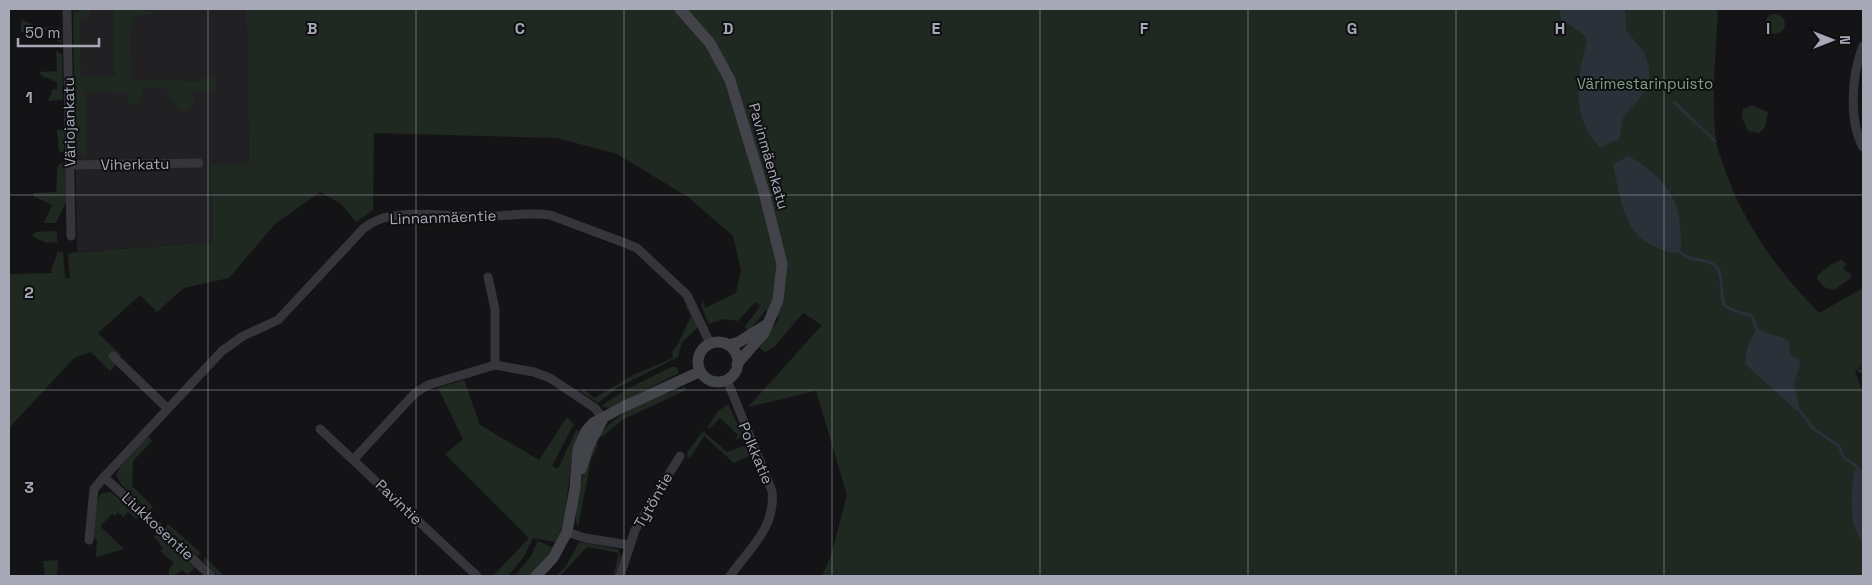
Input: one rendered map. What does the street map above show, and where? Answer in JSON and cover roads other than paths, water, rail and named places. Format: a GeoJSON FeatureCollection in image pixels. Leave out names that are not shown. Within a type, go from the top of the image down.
{"type":"FeatureCollection","features":[{"type":"Feature","properties":{"kind":"street","name":"Väriojankatu"},"geometry":{"type":"LineString","coordinates":[[67,9],[71,236]]}},
{"type":"Feature","properties":{"kind":"street","name":"Pavinmäenkatu"},"geometry":{"type":"LineString","coordinates":[[680,9],[710,43],[730,80],[779,247],[782,264],[781,287],[778,300],[764,333],[737,364]]}},
{"type":"Feature","properties":{"kind":"street"},"geometry":{"type":"LineString","coordinates":[[1863,46],[1858,60],[1853,88],[1855,115],[1863,147]]}},
{"type":"Feature","properties":{"kind":"street","name":"Viherkatu"},"geometry":{"type":"LineString","coordinates":[[70,165],[199,163]]}},
{"type":"Feature","properties":{"kind":"street","name":"Linnanmäentie"},"geometry":{"type":"LineString","coordinates":[[89,540],[94,489],[104,476],[167,408],[233,343],[278,320],[363,229],[373,222],[400,216],[496,216],[538,213],[550,215],[625,243],[641,252],[687,295],[710,343]]}},
{"type":"Feature","properties":{"kind":"street"},"geometry":{"type":"LineString","coordinates":[[488,277],[495,309],[496,365]]}},
{"type":"Feature","properties":{"kind":"street"},"geometry":{"type":"LineString","coordinates":[[728,345],[736,354],[737,364],[733,376],[727,380],[713,381],[699,372],[698,366],[701,351],[710,343],[728,345],[743,340],[766,325]]}},
{"type":"Feature","properties":{"kind":"street"},"geometry":{"type":"LineString","coordinates":[[113,356],[167,408]]}},
{"type":"Feature","properties":{"kind":"street"},"geometry":{"type":"LineString","coordinates":[[354,459],[415,393],[428,385],[496,365],[534,372],[550,378],[595,408],[604,419]]}},
{"type":"Feature","properties":{"kind":"street"},"geometry":{"type":"LineString","coordinates":[[536,576],[553,558],[567,532],[575,488],[578,449],[581,440],[593,424],[623,407],[699,372]]}},
{"type":"Feature","properties":{"kind":"street","name":"Polkkatie"},"geometry":{"type":"LineString","coordinates":[[727,380],[772,491],[773,502],[768,525],[758,541],[730,576]]}},
{"type":"Feature","properties":{"kind":"street","name":"Pavintie"},"geometry":{"type":"LineString","coordinates":[[320,429],[477,576]]}},
{"type":"Feature","properties":{"kind":"street","name":"Tytöntie"},"geometry":{"type":"LineString","coordinates":[[620,576],[629,545],[654,495],[680,456]]}},
{"type":"Feature","properties":{"kind":"street","name":"Liukkosentie"},"geometry":{"type":"LineString","coordinates":[[104,476],[211,576]]}},
{"type":"Feature","properties":{"kind":"street"},"geometry":{"type":"LineString","coordinates":[[567,532],[585,538],[629,545]]}},
{"type":"Feature","properties":{"kind":"waterway"},"geometry":{"type":"LineString","coordinates":[[1674,102],[1715,141]]}},
{"type":"Feature","properties":{"kind":"waterway"},"geometry":{"type":"LineString","coordinates":[[1677,250],[1687,257],[1710,262],[1714,265],[1720,274],[1724,305],[1735,311],[1752,316],[1757,330]]}},
{"type":"Feature","properties":{"kind":"waterway"},"geometry":{"type":"LineString","coordinates":[[1800,411],[1813,428],[1839,446],[1844,458],[1859,470]]}},
{"type":"Feature","properties":{"kind":"park label","name":"Värimestarinpuisto"},"geometry":{"type":"Point","coordinates":[1645,83]}}]}
